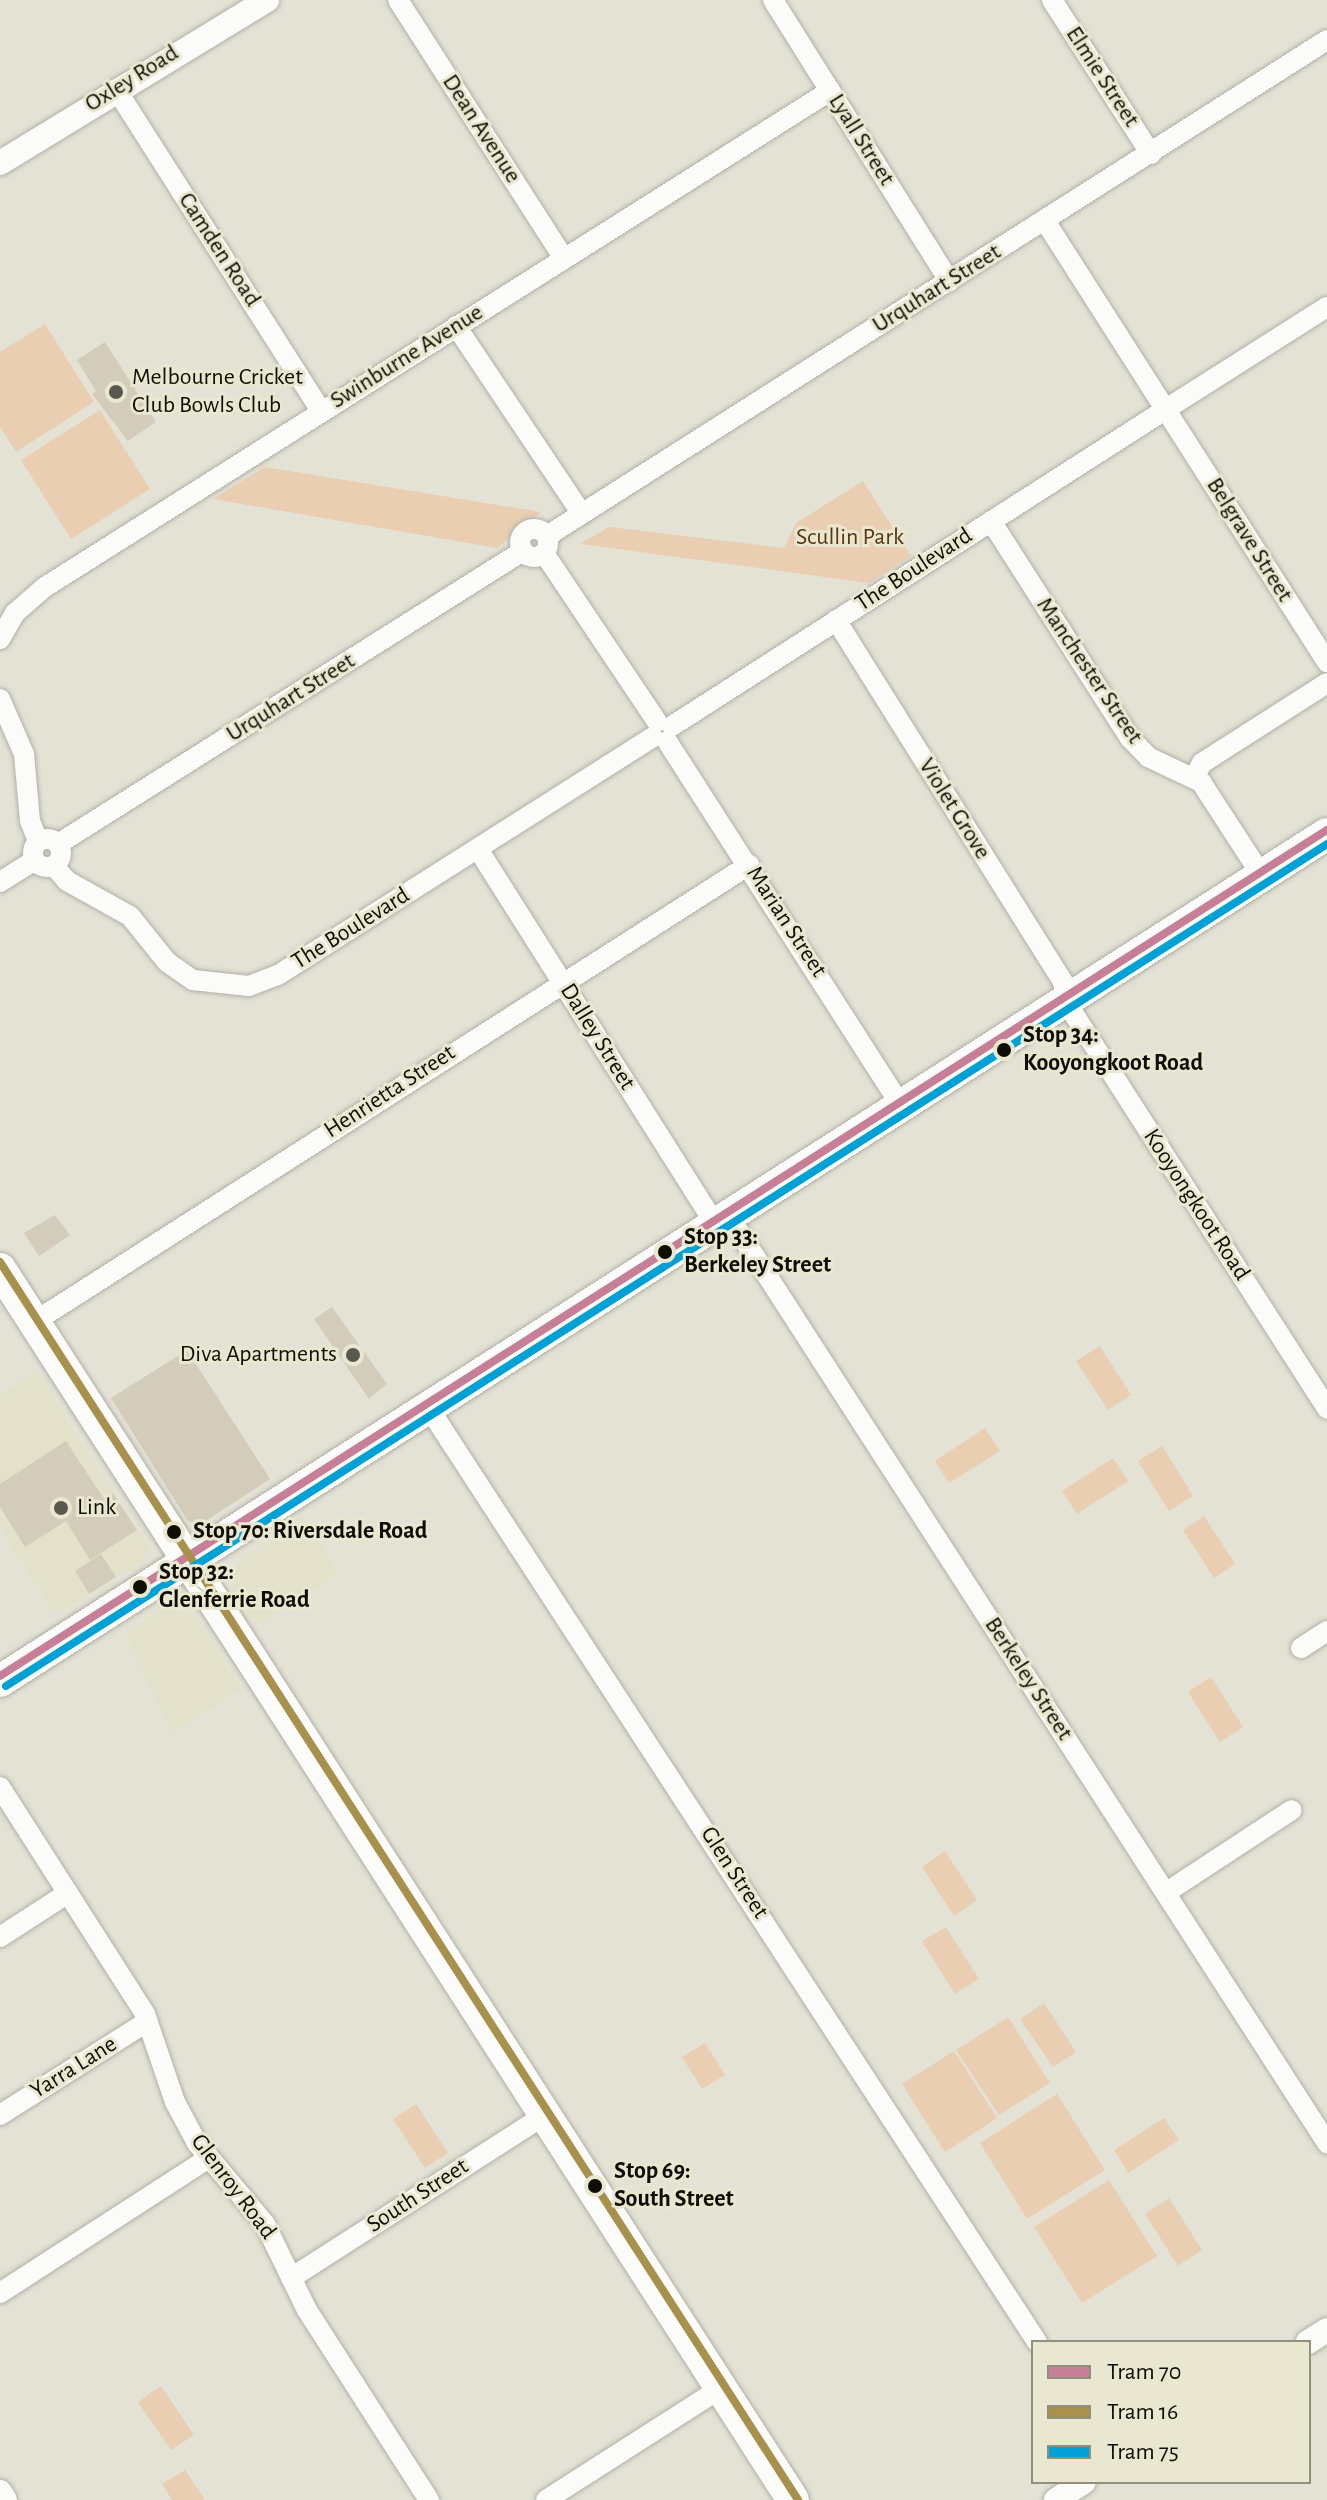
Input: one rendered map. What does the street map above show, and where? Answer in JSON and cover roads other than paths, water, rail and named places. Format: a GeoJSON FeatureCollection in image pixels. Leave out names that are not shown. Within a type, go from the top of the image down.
{"type":"FeatureCollection","features":[{"type":"Feature","properties":{"kind":"main road"},"geometry":{"type":"LineString","coordinates":[[0,1681],[1327,834]]}},
{"type":"Feature","properties":{"kind":"main road"},"geometry":{"type":"LineString","coordinates":[[0,1269],[793,2500]]}},
{"type":"Feature","properties":{"kind":"street","name":"Oxley Road"},"geometry":{"type":"LineString","coordinates":[[3,154],[116,89],[238,6],[267,0]]}},
{"type":"Feature","properties":{"kind":"street","name":"Dean Avenue"},"geometry":{"type":"LineString","coordinates":[[398,0],[563,257]]}},
{"type":"Feature","properties":{"kind":"street","name":"Lyall Street"},"geometry":{"type":"LineString","coordinates":[[773,0],[949,281]]}},
{"type":"Feature","properties":{"kind":"street","name":"Elmie Street"},"geometry":{"type":"LineString","coordinates":[[1052,0],[1151,154]]}},
{"type":"Feature","properties":{"kind":"street","name":"Urquhart Street"},"geometry":{"type":"LineString","coordinates":[[0,882],[523,551],[527,531],[546,545],[582,514],[1327,40]]}},
{"type":"Feature","properties":{"kind":"street","name":"Camden Road"},"geometry":{"type":"LineString","coordinates":[[116,89],[321,411]]}},
{"type":"Feature","properties":{"kind":"street","name":"Swinburne Avenue"},"geometry":{"type":"LineString","coordinates":[[0,639],[15,613],[45,587],[830,91]]}},
{"type":"Feature","properties":{"kind":"street","name":"Belgrave Street"},"geometry":{"type":"LineString","coordinates":[[1045,221],[1327,662]]}},
{"type":"Feature","properties":{"kind":"street","name":"The Boulevard"},"geometry":{"type":"LineString","coordinates":[[46,853],[67,881],[130,916],[167,962],[193,980],[234,987],[278,975],[1327,307]]}},
{"type":"Feature","properties":{"kind":"street"},"geometry":{"type":"LineString","coordinates":[[456,326],[582,514]]}},
{"type":"Feature","properties":{"kind":"street","name":"Manchester Street"},"geometry":{"type":"LineString","coordinates":[[991,521],[1129,737],[1148,757],[1195,776]]}},
{"type":"Feature","properties":{"kind":"street","name":"Marian Street"},"geometry":{"type":"LineString","coordinates":[[546,545],[901,1105]]}},
{"type":"Feature","properties":{"kind":"street","name":"Violet Grove"},"geometry":{"type":"LineString","coordinates":[[836,620],[1063,982],[1067,1000]]}},
{"type":"Feature","properties":{"kind":"street"},"geometry":{"type":"LineString","coordinates":[[1262,876],[1195,776],[1202,763],[1327,683]]}},
{"type":"Feature","properties":{"kind":"street"},"geometry":{"type":"LineString","coordinates":[[0,699],[24,754],[30,821],[46,853]]}},
{"type":"Feature","properties":{"kind":"street","name":"Dalley Street"},"geometry":{"type":"LineString","coordinates":[[478,849],[562,982],[722,1220]]}},
{"type":"Feature","properties":{"kind":"street","name":"Henrietta Street"},"geometry":{"type":"LineString","coordinates":[[34,1322],[749,865]]}},
{"type":"Feature","properties":{"kind":"street","name":"Kooyongkoot Road"},"geometry":{"type":"LineString","coordinates":[[1067,1000],[1327,1409]]}},
{"type":"Feature","properties":{"kind":"street","name":"Berkeley Street"},"geometry":{"type":"LineString","coordinates":[[722,1220],[1167,1892],[1327,2143]]}},
{"type":"Feature","properties":{"kind":"street","name":"Glen Street"},"geometry":{"type":"LineString","coordinates":[[428,1407],[1036,2340]]}},
{"type":"Feature","properties":{"kind":"street"},"geometry":{"type":"LineString","coordinates":[[1301,1648],[1327,1631]]}},
{"type":"Feature","properties":{"kind":"street","name":"Glenroy Road"},"geometry":{"type":"LineString","coordinates":[[0,1787],[148,2021],[175,2102],[207,2159],[255,2210],[291,2278],[429,2500]]}},
{"type":"Feature","properties":{"kind":"street"},"geometry":{"type":"LineString","coordinates":[[1167,1892],[1292,1810]]}},
{"type":"Feature","properties":{"kind":"street"},"geometry":{"type":"LineString","coordinates":[[0,1937],[68,1893]]}},
{"type":"Feature","properties":{"kind":"street","name":"Yarra Lane"},"geometry":{"type":"LineString","coordinates":[[0,2115],[148,2021]]}},
{"type":"Feature","properties":{"kind":"street","name":"South Street"},"geometry":{"type":"LineString","coordinates":[[291,2278],[545,2115]]}},
{"type":"Feature","properties":{"kind":"street"},"geometry":{"type":"LineString","coordinates":[[0,2293],[207,2159]]}},
{"type":"Feature","properties":{"kind":"street"},"geometry":{"type":"LineString","coordinates":[[546,2500],[721,2388]]}},
{"type":"Feature","properties":{"kind":"street"},"geometry":{"type":"LineString","coordinates":[[1056,2500],[1081,2484]]}},
{"type":"Feature","properties":{"kind":"street"},"geometry":{"type":"LineString","coordinates":[[0,2492],[5,2500]]}},
{"type":"Feature","properties":{"kind":"tram line","name":"70"},"geometry":{"type":"LineString","coordinates":[[0,1676],[1327,830]]}},
{"type":"Feature","properties":{"kind":"tram line","name":"75"},"geometry":{"type":"LineString","coordinates":[[6,1686],[1327,844]]}},
{"type":"Feature","properties":{"kind":"tram line","name":"16"},"geometry":{"type":"LineString","coordinates":[[0,1262],[798,2500]]}},
{"type":"Feature","properties":{"kind":"tram line"},"geometry":{"type":"LineString","coordinates":[[139,1587],[161,1577],[187,1578],[221,1606]]}},
{"type":"Feature","properties":{"kind":"place","name":"Melbourne Cricket Club Bowls Club"},"geometry":{"type":"Point","coordinates":[116,392]}},
{"type":"Feature","properties":{"kind":"place","name":"Stop 34: Kooyongkoot Road"},"geometry":{"type":"Point","coordinates":[1004,1050]}},
{"type":"Feature","properties":{"kind":"place","name":"Stop 33: Berkeley Street"},"geometry":{"type":"Point","coordinates":[665,1252]}},
{"type":"Feature","properties":{"kind":"place","name":"Diva Apartments"},"geometry":{"type":"Point","coordinates":[353,1355]}},
{"type":"Feature","properties":{"kind":"place","name":"Link"},"geometry":{"type":"Point","coordinates":[61,1508]}},
{"type":"Feature","properties":{"kind":"place","name":"Stop 70: Riversdale Road"},"geometry":{"type":"Point","coordinates":[174,1532]}},
{"type":"Feature","properties":{"kind":"place","name":"Stop 32: Glenferrie Road"},"geometry":{"type":"Point","coordinates":[140,1587]}},
{"type":"Feature","properties":{"kind":"place","name":"Stop 69: South Street"},"geometry":{"type":"Point","coordinates":[595,2186]}},
{"type":"Feature","properties":{"kind":"park label","name":"Scullin Park"},"geometry":{"type":"Point","coordinates":[850,538]}}]}
